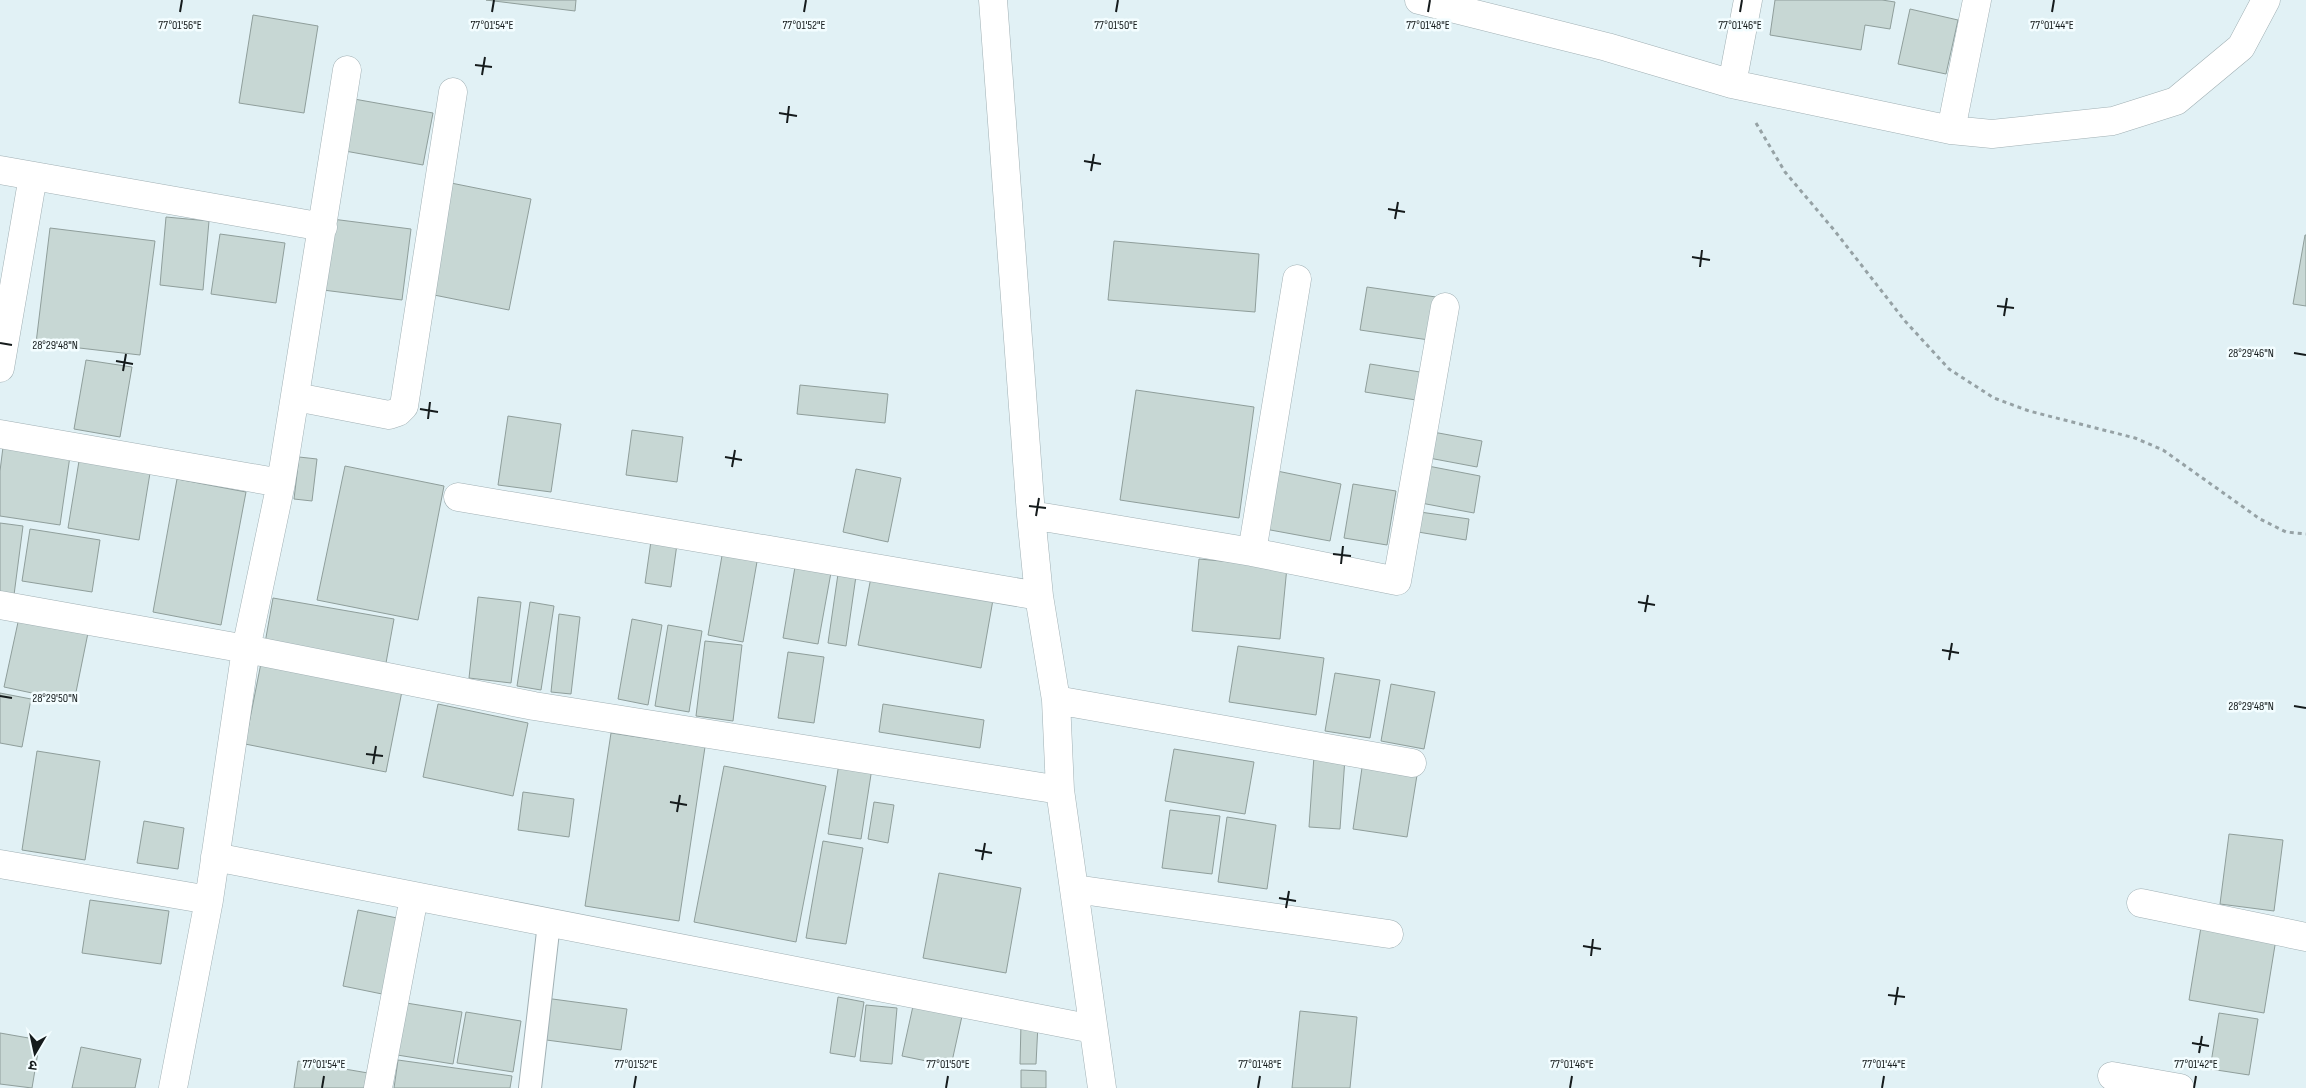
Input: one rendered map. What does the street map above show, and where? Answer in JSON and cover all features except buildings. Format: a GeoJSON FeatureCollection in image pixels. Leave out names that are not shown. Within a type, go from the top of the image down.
{"type":"FeatureCollection","features":[{"type":"Feature","properties":{"kind":"street"},"geometry":{"type":"LineString","coordinates":[[994,0],[1031,515],[1039,596],[1056,700],[1060,790],[1102,1088]]}},
{"type":"Feature","properties":{"kind":"street"},"geometry":{"type":"LineString","coordinates":[[1419,0],[1607,47],[1732,84],[1951,130],[1992,134],[2113,121],[2176,101],[2241,47],[2266,0]]}},
{"type":"Feature","properties":{"kind":"street"},"geometry":{"type":"LineString","coordinates":[[1732,84],[1748,0]]}},
{"type":"Feature","properties":{"kind":"street"},"geometry":{"type":"LineString","coordinates":[[1951,130],[1977,0]]}},
{"type":"Feature","properties":{"kind":"street"},"geometry":{"type":"LineString","coordinates":[[173,1088],[209,900],[246,649],[281,483],[296,397],[347,70]]}},
{"type":"Feature","properties":{"kind":"street"},"geometry":{"type":"LineString","coordinates":[[296,397],[389,414],[398,412],[404,406],[453,92]]}},
{"type":"Feature","properties":{"kind":"street"},"geometry":{"type":"LineString","coordinates":[[0,170],[322,227]]}},
{"type":"Feature","properties":{"kind":"street"},"geometry":{"type":"LineString","coordinates":[[0,368],[33,176]]}},
{"type":"Feature","properties":{"kind":"street"},"geometry":{"type":"LineString","coordinates":[[1252,552],[1297,279]]}},
{"type":"Feature","properties":{"kind":"street"},"geometry":{"type":"LineString","coordinates":[[1031,515],[1252,552],[1398,581],[1446,307]]}},
{"type":"Feature","properties":{"kind":"street"},"geometry":{"type":"LineString","coordinates":[[0,434],[281,483]]}},
{"type":"Feature","properties":{"kind":"street"},"geometry":{"type":"LineString","coordinates":[[458,497],[1039,596]]}},
{"type":"Feature","properties":{"kind":"street"},"geometry":{"type":"LineString","coordinates":[[0,605],[246,649],[534,706],[1060,790]]}},
{"type":"Feature","properties":{"kind":"street"},"geometry":{"type":"LineString","coordinates":[[1056,700],[1412,764]]}},
{"type":"Feature","properties":{"kind":"street"},"geometry":{"type":"LineString","coordinates":[[215,857],[1094,1029]]}},
{"type":"Feature","properties":{"kind":"street"},"geometry":{"type":"LineString","coordinates":[[0,864],[209,900]]}},
{"type":"Feature","properties":{"kind":"street"},"geometry":{"type":"LineString","coordinates":[[1075,889],[1389,934]]}},
{"type":"Feature","properties":{"kind":"street"},"geometry":{"type":"LineString","coordinates":[[378,1088],[414,896]]}},
{"type":"Feature","properties":{"kind":"street"},"geometry":{"type":"LineString","coordinates":[[2141,903],[2306,937]]}},
{"type":"Feature","properties":{"kind":"street"},"geometry":{"type":"LineString","coordinates":[[2112,1076],[2180,1088]]}},
{"type":"Feature","properties":{"kind":"lane"},"geometry":{"type":"LineString","coordinates":[[530,1088],[549,923]]}},
{"type":"Feature","properties":{"kind":"path"},"geometry":{"type":"LineString","coordinates":[[1732,84],[1785,172],[1834,230],[1905,321],[1949,369],[1994,398],[2029,411],[2135,438],[2163,450],[2260,519],[2286,532],[2306,534]]}}]}
